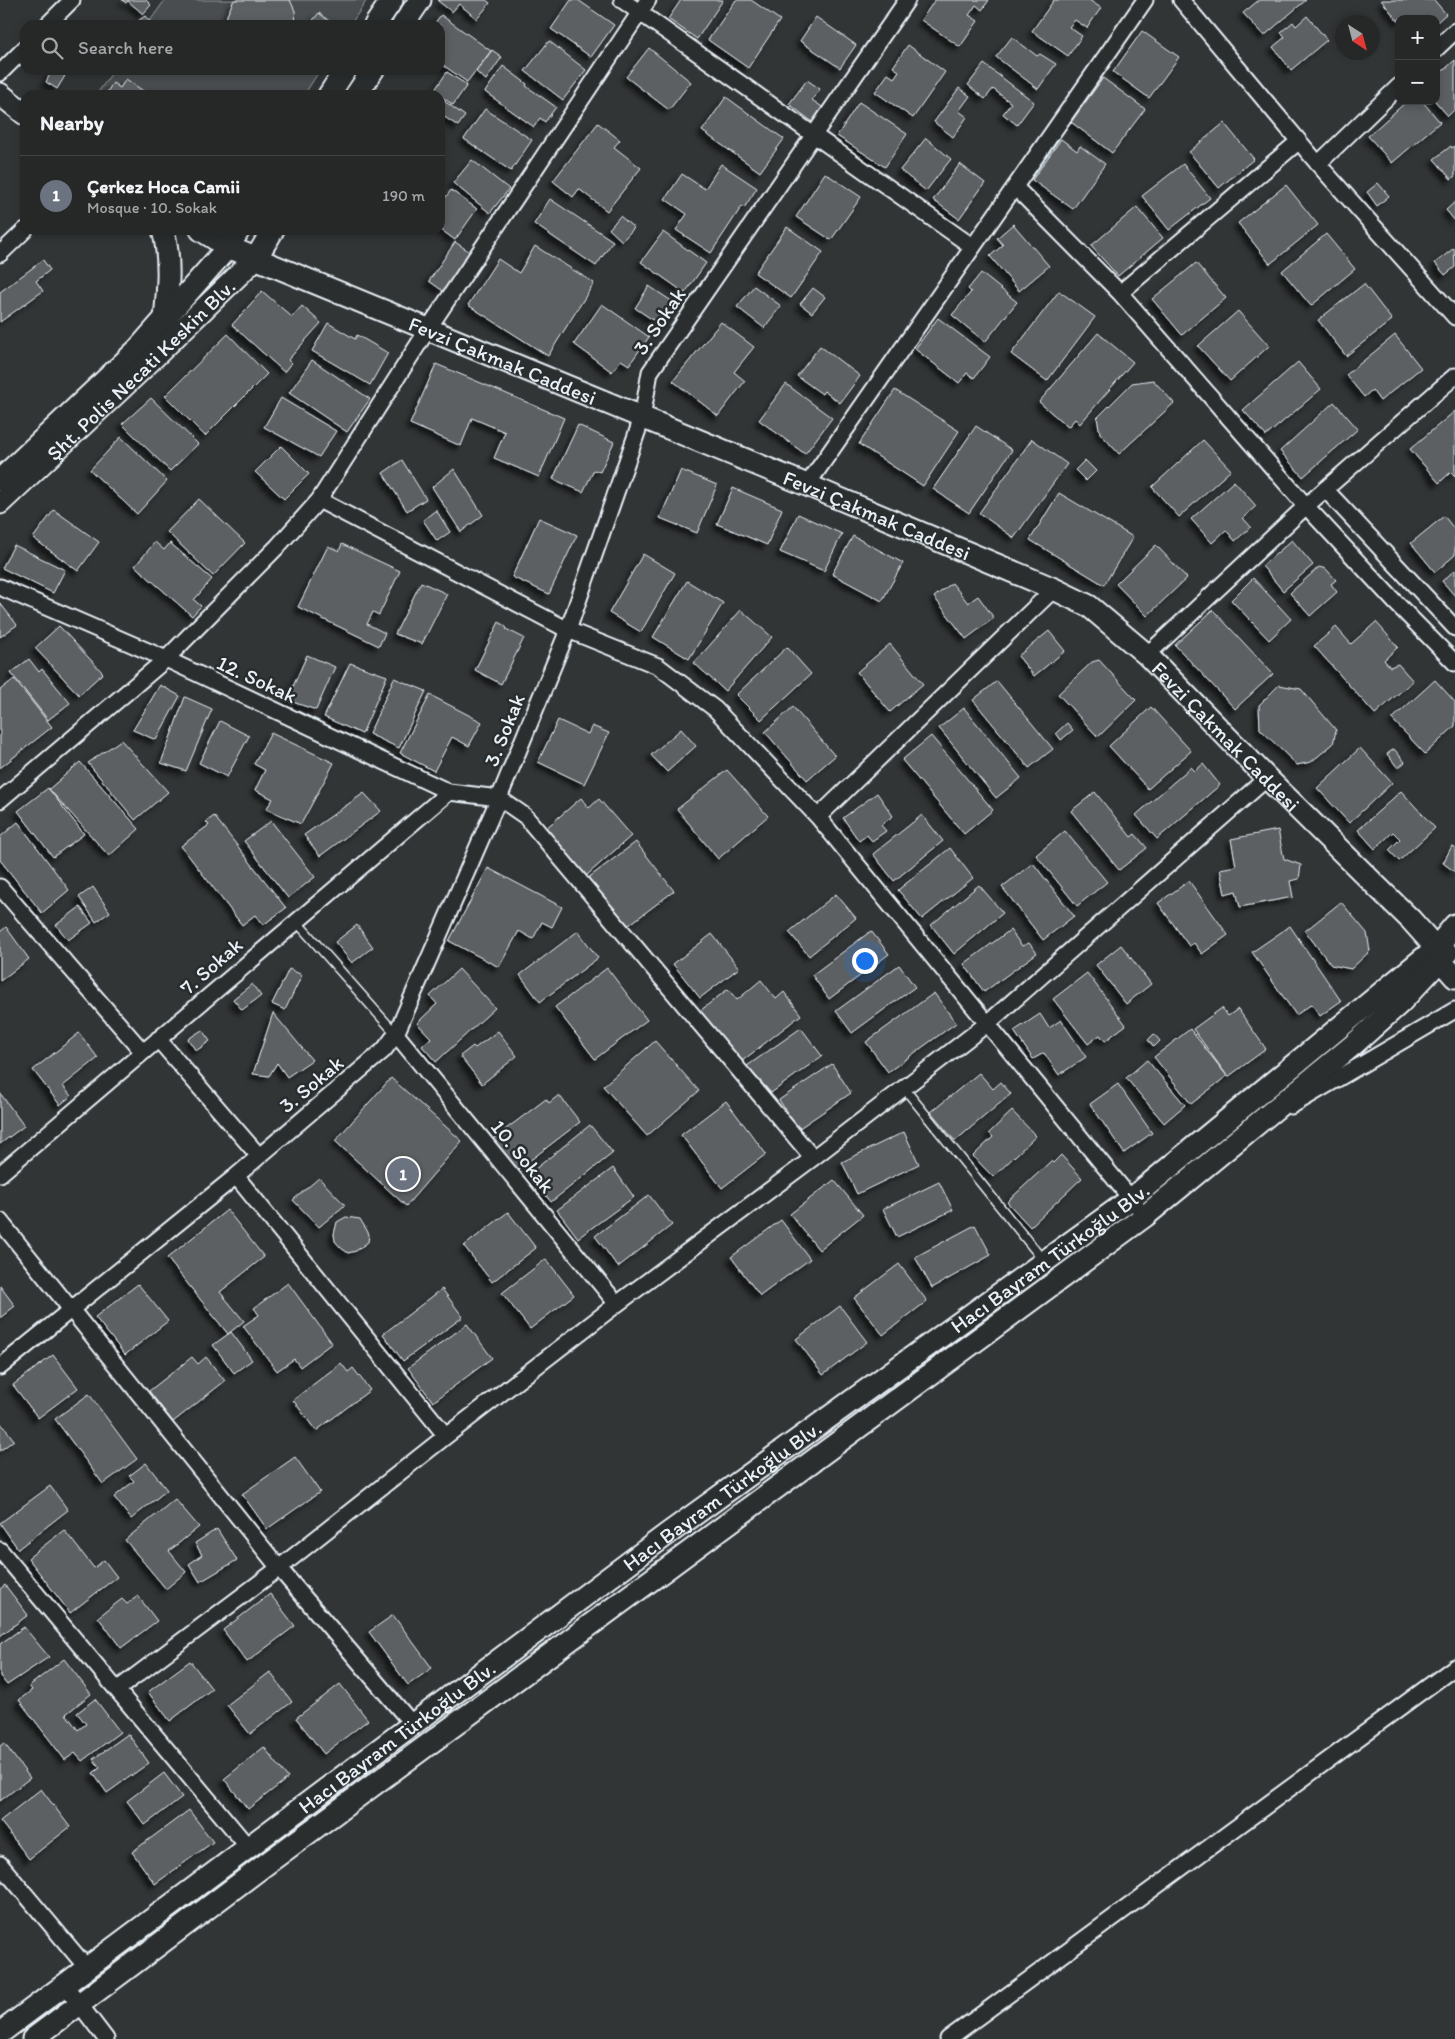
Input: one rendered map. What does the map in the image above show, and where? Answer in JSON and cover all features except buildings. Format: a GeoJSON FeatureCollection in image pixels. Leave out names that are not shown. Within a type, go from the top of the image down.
{"type":"FeatureCollection","features":[{"type":"Feature","properties":{"kind":"street"},"geometry":{"type":"LineString","coordinates":[[52,20],[72,0]]}},
{"type":"Feature","properties":{"kind":"street"},"geometry":{"type":"LineString","coordinates":[[378,20],[392,0]]}},
{"type":"Feature","properties":{"kind":"street"},"geometry":{"type":"LineString","coordinates":[[406,20],[420,0]]}},
{"type":"Feature","properties":{"kind":"street"},"geometry":{"type":"LineString","coordinates":[[622,0],[644,6],[813,135],[973,247]]}},
{"type":"Feature","properties":{"kind":"street","name":"3. Sokak"},"geometry":{"type":"LineString","coordinates":[[0,1367],[260,1156],[384,1050],[396,1034],[499,798],[568,630],[642,418],[650,372],[908,0]]}},
{"type":"Feature","properties":{"kind":"street"},"geometry":{"type":"LineString","coordinates":[[807,485],[1145,0]]}},
{"type":"Feature","properties":{"kind":"street"},"geometry":{"type":"LineString","coordinates":[[1181,0],[1318,164],[1453,308]]}},
{"type":"Feature","properties":{"kind":"street"},"geometry":{"type":"LineString","coordinates":[[0,800],[166,659],[277,548],[319,500],[428,329],[644,6]]}},
{"type":"Feature","properties":{"kind":"street"},"geometry":{"type":"LineString","coordinates":[[1440,45],[1455,31]]}},
{"type":"Feature","properties":{"kind":"street"},"geometry":{"type":"LineString","coordinates":[[0,73],[20,53]]}},
{"type":"Feature","properties":{"kind":"street"},"geometry":{"type":"LineString","coordinates":[[331,90],[342,75]]}},
{"type":"Feature","properties":{"kind":"street"},"geometry":{"type":"LineString","coordinates":[[359,90],[370,75]]}},
{"type":"Feature","properties":{"kind":"street"},"geometry":{"type":"LineString","coordinates":[[1318,164],[1395,90]]}},
{"type":"Feature","properties":{"kind":"street"},"geometry":{"type":"LineString","coordinates":[[0,94],[20,110]]}},
{"type":"Feature","properties":{"kind":"street"},"geometry":{"type":"LineString","coordinates":[[1120,293],[1299,140]]}},
{"type":"Feature","properties":{"kind":"street"},"geometry":{"type":"LineString","coordinates":[[1015,187],[1120,293],[1306,506],[1395,602],[1455,663]]}},
{"type":"Feature","properties":{"kind":"street"},"geometry":{"type":"LineString","coordinates":[[0,254],[20,235]]}},
{"type":"Feature","properties":{"kind":"street"},"geometry":{"type":"LineString","coordinates":[[164,235],[167,244],[169,286],[165,319]]}},
{"type":"Feature","properties":{"kind":"street","name":"Şht. Polis Necati Keskin Blv."},"geometry":{"type":"LineString","coordinates":[[0,503],[256,258],[270,235]]}},
{"type":"Feature","properties":{"kind":"street","name":"Fevzi Çakmak Caddesi"},"geometry":{"type":"LineString","coordinates":[[233,238],[256,258],[807,485],[1054,589],[1089,606],[1147,655],[1267,778],[1444,951],[1455,978]]}},
{"type":"Feature","properties":{"kind":"street","name":"Şht. Polis Necati Keskin Blv."},"geometry":{"type":"LineString","coordinates":[[0,480],[138,349],[233,238]]}},
{"type":"Feature","properties":{"kind":"street"},"geometry":{"type":"LineString","coordinates":[[1147,655],[1306,506],[1455,376]]}},
{"type":"Feature","properties":{"kind":"street"},"geometry":{"type":"LineString","coordinates":[[1325,489],[1455,628]]}},
{"type":"Feature","properties":{"kind":"street"},"geometry":{"type":"LineString","coordinates":[[319,500],[568,630],[658,666],[715,709],[818,818],[1145,1216]]}},
{"type":"Feature","properties":{"kind":"street","name":"12. Sokak"},"geometry":{"type":"LineString","coordinates":[[0,587],[166,659],[449,792],[499,798]]}},
{"type":"Feature","properties":{"kind":"street"},"geometry":{"type":"LineString","coordinates":[[818,818],[1054,589]]}},
{"type":"Feature","properties":{"kind":"street"},"geometry":{"type":"LineString","coordinates":[[118,1689],[279,1568],[617,1304],[813,1158],[988,1023],[1267,778]]}},
{"type":"Feature","properties":{"kind":"street","name":"7. Sokak"},"geometry":{"type":"LineString","coordinates":[[0,1174],[449,792]]}},
{"type":"Feature","properties":{"kind":"street"},"geometry":{"type":"LineString","coordinates":[[499,798],[525,816],[813,1158]]}},
{"type":"Feature","properties":{"kind":"street"},"geometry":{"type":"LineString","coordinates":[[0,886],[143,1052]]}},
{"type":"Feature","properties":{"kind":"street"},"geometry":{"type":"LineString","coordinates":[[1444,951],[1455,925]]}},
{"type":"Feature","properties":{"kind":"street","name":"Hacı Bayram Türkoğlu Blv."},"geometry":{"type":"LineString","coordinates":[[33,2039],[262,1867],[1145,1216],[1354,1045],[1400,1003],[1444,951]]}},
{"type":"Feature","properties":{"kind":"street","name":"Hacı Bayram Türkoğlu Blv."},"geometry":{"type":"LineString","coordinates":[[0,2033],[666,1535],[1131,1199],[1444,951]]}},
{"type":"Feature","properties":{"kind":"street"},"geometry":{"type":"LineString","coordinates":[[1245,1134],[1455,1010]]}},
{"type":"Feature","properties":{"kind":"street","name":"10. Sokak"},"geometry":{"type":"LineString","coordinates":[[396,1034],[617,1304]]}},
{"type":"Feature","properties":{"kind":"street"},"geometry":{"type":"LineString","coordinates":[[158,1039],[260,1156]]}},
{"type":"Feature","properties":{"kind":"street"},"geometry":{"type":"LineString","coordinates":[[236,1176],[446,1436]]}},
{"type":"Feature","properties":{"kind":"street"},"geometry":{"type":"LineString","coordinates":[[0,1222],[72,1308],[279,1568],[413,1725]]}},
{"type":"Feature","properties":{"kind":"street"},"geometry":{"type":"LineString","coordinates":[[0,1550],[249,1848]]}},
{"type":"Feature","properties":{"kind":"street"},"geometry":{"type":"LineString","coordinates":[[948,2039],[1455,1667]]}},
{"type":"Feature","properties":{"kind":"street"},"geometry":{"type":"LineString","coordinates":[[0,1864],[88,1968]]}},
{"type":"Feature","properties":{"kind":"street"},"geometry":{"type":"LineString","coordinates":[[65,1985],[106,2039]]}},
{"type":"Feature","properties":{"kind":"lane"},"geometry":{"type":"LineString","coordinates":[[296,921],[396,1034]]}},
{"type":"Feature","properties":{"kind":"lane"},"geometry":{"type":"LineString","coordinates":[[904,1088],[1044,1262]]}},
{"type":"Feature","properties":{"kind":"shaded area"},"geometry":{"type":"Polygon","coordinates":[[[165,0],[367,0],[353,20],[151,20],[165,0]]]}},
{"type":"Feature","properties":{"kind":"shaded area"},"geometry":{"type":"Polygon","coordinates":[[[110,75],[317,75],[307,90],[100,90],[110,75]]]}},
{"type":"Feature","properties":{"kind":"place","name":"Çerkez Hoca Camii"},"geometry":{"type":"Point","coordinates":[403,1174]}}]}
